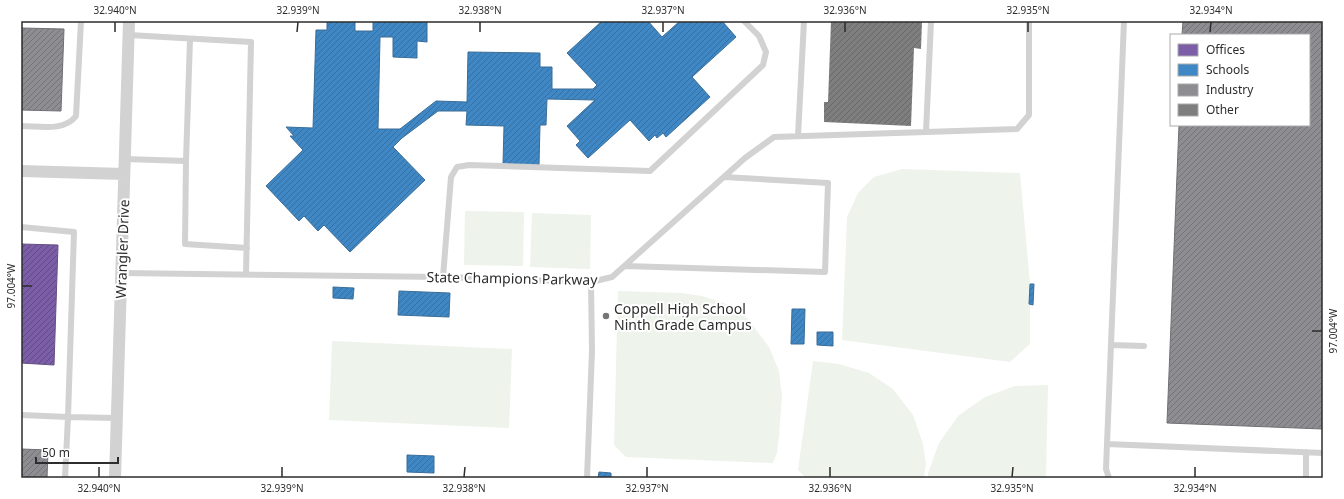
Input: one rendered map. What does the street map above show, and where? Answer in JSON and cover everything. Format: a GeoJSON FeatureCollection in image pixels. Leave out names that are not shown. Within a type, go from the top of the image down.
{"type":"FeatureCollection","features":[{"type":"Feature","properties":{"kind":"street","name":"Wrangler Drive"},"geometry":{"type":"LineString","coordinates":[[115,478],[129,21]]}},
{"type":"Feature","properties":{"kind":"street"},"geometry":{"type":"LineString","coordinates":[[21,170],[124,174]]}},
{"type":"Feature","properties":{"kind":"lane"},"geometry":{"type":"LineString","coordinates":[[21,126],[61,126],[71,122],[76,116],[81,21]]}},
{"type":"Feature","properties":{"kind":"lane"},"geometry":{"type":"LineString","coordinates":[[443,277],[450,177],[457,167],[469,165],[650,171],[763,65],[766,52],[759,36],[744,21]]}},
{"type":"Feature","properties":{"kind":"lane"},"geometry":{"type":"LineString","coordinates":[[798,136],[804,21]]}},
{"type":"Feature","properties":{"kind":"lane"},"geometry":{"type":"LineString","coordinates":[[923,132],[931,21]]}},
{"type":"Feature","properties":{"kind":"lane","name":"State Champions Parkway"},"geometry":{"type":"LineString","coordinates":[[121,273],[443,277],[591,282],[612,277],[745,158],[774,137],[1017,129],[1029,115],[1029,21]]}},
{"type":"Feature","properties":{"kind":"lane"},"geometry":{"type":"LineString","coordinates":[[1109,478],[1106,469],[1124,21]]}},
{"type":"Feature","properties":{"kind":"lane"},"geometry":{"type":"LineString","coordinates":[[129,35],[251,42],[246,274]]}},
{"type":"Feature","properties":{"kind":"lane"},"geometry":{"type":"LineString","coordinates":[[190,39],[185,244],[247,248]]}},
{"type":"Feature","properties":{"kind":"lane"},"geometry":{"type":"LineString","coordinates":[[125,159],[186,161]]}},
{"type":"Feature","properties":{"kind":"lane"},"geometry":{"type":"LineString","coordinates":[[625,266],[825,272],[828,183],[724,177]]}},
{"type":"Feature","properties":{"kind":"lane"},"geometry":{"type":"LineString","coordinates":[[21,228],[39,228],[74,232],[65,478]]}},
{"type":"Feature","properties":{"kind":"lane"},"geometry":{"type":"LineString","coordinates":[[587,478],[592,351],[591,282]]}},
{"type":"Feature","properties":{"kind":"lane"},"geometry":{"type":"LineString","coordinates":[[1111,345],[1144,346]]}},
{"type":"Feature","properties":{"kind":"lane"},"geometry":{"type":"LineString","coordinates":[[21,414],[117,418]]}},
{"type":"Feature","properties":{"kind":"lane"},"geometry":{"type":"LineString","coordinates":[[1107,444],[1323,453]]}},
{"type":"Feature","properties":{"kind":"lane"},"geometry":{"type":"LineString","coordinates":[[1306,452],[1306,478]]}},
{"type":"Feature","properties":{"kind":"shaded area"},"geometry":{"type":"Polygon","coordinates":[[[902,169],[1020,173],[1030,284],[1030,344],[1010,362],[842,340],[847,217],[858,193],[874,177],[902,169]]]}},
{"type":"Feature","properties":{"kind":"shaded area"},"geometry":{"type":"Polygon","coordinates":[[[465,211],[524,212],[523,266],[464,265],[465,211]]]}},
{"type":"Feature","properties":{"kind":"shaded area"},"geometry":{"type":"Polygon","coordinates":[[[532,213],[591,215],[590,269],[530,267],[532,213]]]}},
{"type":"Feature","properties":{"kind":"shaded area"},"geometry":{"type":"Polygon","coordinates":[[[618,291],[681,293],[702,296],[729,305],[748,319],[769,347],[779,371],[782,396],[777,453],[773,463],[626,457],[614,445],[618,291]]]}},
{"type":"Feature","properties":{"kind":"shaded area"},"geometry":{"type":"Polygon","coordinates":[[[332,341],[512,349],[509,428],[329,420],[332,341]]]}},
{"type":"Feature","properties":{"kind":"shaded area"},"geometry":{"type":"Polygon","coordinates":[[[813,361],[839,364],[869,373],[893,389],[913,415],[923,444],[926,464],[924,478],[806,478],[798,470],[813,361]]]}},
{"type":"Feature","properties":{"kind":"shaded area"},"geometry":{"type":"Polygon","coordinates":[[[1048,385],[1046,478],[928,478],[928,473],[939,443],[958,416],[985,397],[1015,386],[1048,385]]]}},
{"type":"Feature","properties":{"kind":"building: Offices"},"geometry":{"type":"Polygon","coordinates":[[[21,244],[58,245],[54,365],[21,363],[21,244]]]}},
{"type":"Feature","properties":{"kind":"building: Schools"},"geometry":{"type":"Polygon","coordinates":[[[327,21],[355,21],[355,31],[373,31],[373,21],[427,21],[427,42],[417,41],[417,58],[393,57],[393,37],[380,37],[378,129],[400,129],[436,101],[467,102],[468,52],[540,53],[540,67],[552,67],[552,89],[593,89],[597,85],[567,53],[602,21],[648,21],[662,37],[680,21],[722,21],[736,37],[692,77],[710,97],[666,137],[663,133],[657,138],[655,135],[649,141],[630,120],[588,158],[576,145],[580,141],[567,126],[595,100],[547,99],[546,125],[540,125],[539,165],[503,164],[504,126],[466,125],[467,111],[438,111],[402,138],[393,147],[425,180],[350,252],[324,225],[318,231],[304,216],[299,221],[266,186],[303,150],[290,136],[294,136],[286,127],[313,128],[316,30],[327,30],[327,21]]]}},
{"type":"Feature","properties":{"kind":"building: Schools"},"geometry":{"type":"Polygon","coordinates":[[[1030,284],[1034,284],[1033,305],[1029,304],[1030,284]]]}},
{"type":"Feature","properties":{"kind":"building: Schools"},"geometry":{"type":"Polygon","coordinates":[[[333,287],[354,288],[353,299],[333,298],[333,287]]]}},
{"type":"Feature","properties":{"kind":"building: Schools"},"geometry":{"type":"Polygon","coordinates":[[[399,291],[450,293],[449,317],[398,315],[399,291]]]}},
{"type":"Feature","properties":{"kind":"building: Schools"},"geometry":{"type":"Polygon","coordinates":[[[792,309],[805,309],[804,344],[791,344],[792,309]]]}},
{"type":"Feature","properties":{"kind":"building: Schools"},"geometry":{"type":"Polygon","coordinates":[[[817,332],[833,332],[833,346],[817,345],[817,332]]]}},
{"type":"Feature","properties":{"kind":"building: Schools"},"geometry":{"type":"Polygon","coordinates":[[[407,455],[434,456],[434,473],[407,472],[407,455]]]}},
{"type":"Feature","properties":{"kind":"building: Schools"},"geometry":{"type":"Polygon","coordinates":[[[599,472],[611,473],[611,478],[598,478],[599,472]]]}},
{"type":"Feature","properties":{"kind":"building: Industry"},"geometry":{"type":"Polygon","coordinates":[[[1183,21],[1323,21],[1323,429],[1167,423],[1179,126],[1310,126],[1310,34],[1182,34],[1183,21]]]}},
{"type":"Feature","properties":{"kind":"building: Industry"},"geometry":{"type":"Polygon","coordinates":[[[21,28],[64,29],[61,111],[21,110],[21,28]]]}},
{"type":"Feature","properties":{"kind":"building: Industry"},"geometry":{"type":"Polygon","coordinates":[[[21,449],[48,450],[47,478],[21,478],[21,449]]]}},
{"type":"Feature","properties":{"kind":"building: Other"},"geometry":{"type":"Polygon","coordinates":[[[831,21],[922,21],[921,49],[914,48],[911,126],[824,122],[824,102],[828,102],[831,21]]]}},
{"type":"Feature","properties":{"kind":"place","name":"Coppell High School Ninth Grade Campus"},"geometry":{"type":"Point","coordinates":[606,316]}}]}
